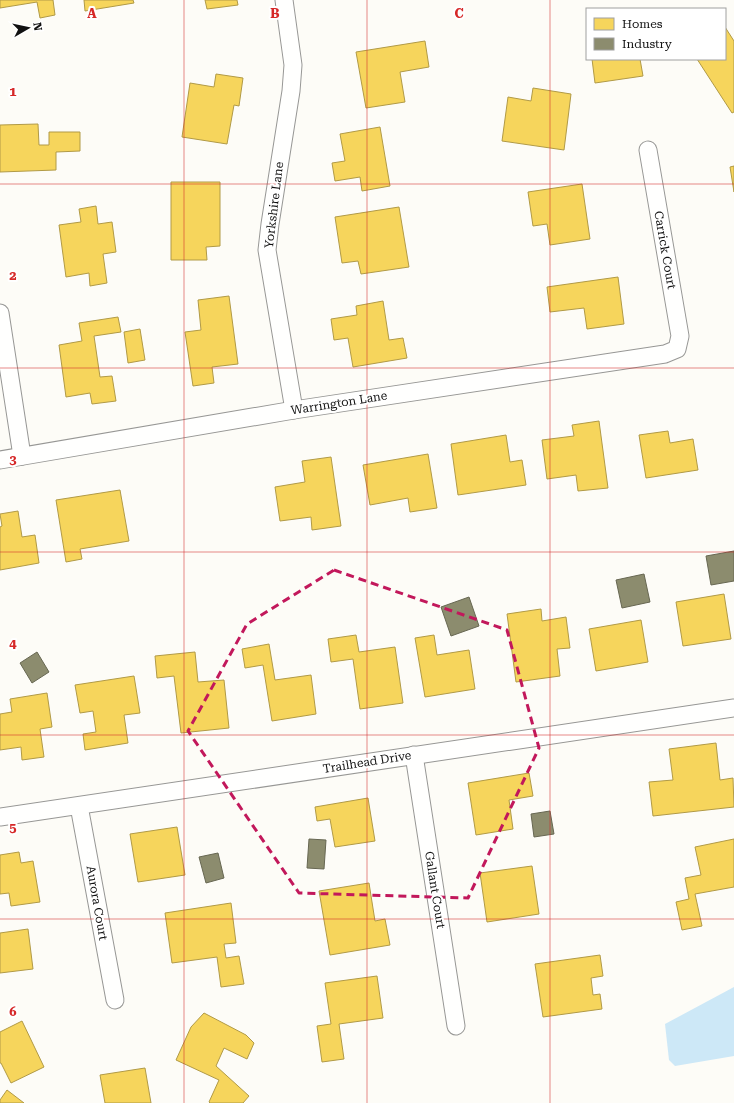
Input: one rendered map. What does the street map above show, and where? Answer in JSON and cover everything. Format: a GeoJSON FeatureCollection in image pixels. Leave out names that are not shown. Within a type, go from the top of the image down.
{"type":"FeatureCollection","features":[{"type":"Feature","properties":{"kind":"street","name":"Yorkshire Lane"},"geometry":{"type":"LineString","coordinates":[[284,0],[293,65],[291,91],[267,250],[294,410]]}},
{"type":"Feature","properties":{"kind":"street","name":"Carrick Court"},"geometry":{"type":"LineString","coordinates":[[648,150],[680,336],[677,349]]}},
{"type":"Feature","properties":{"kind":"street"},"geometry":{"type":"LineString","coordinates":[[0,313],[22,456]]}},
{"type":"Feature","properties":{"kind":"street","name":"Warrington Lane"},"geometry":{"type":"LineString","coordinates":[[0,460],[294,410],[665,354],[677,349]]}},
{"type":"Feature","properties":{"kind":"street","name":"Trailhead Drive"},"geometry":{"type":"LineString","coordinates":[[0,817],[734,708]]}},
{"type":"Feature","properties":{"kind":"street","name":"Gallant Court"},"geometry":{"type":"LineString","coordinates":[[414,755],[456,1026]]}},
{"type":"Feature","properties":{"kind":"street","name":"Aurora Court"},"geometry":{"type":"LineString","coordinates":[[79,806],[115,1000]]}},
{"type":"Feature","properties":{"kind":"highlighted area"},"geometry":{"type":"Polygon","coordinates":[[[334,570],[507,630],[539,748],[468,898],[299,893],[188,731],[247,624],[334,570]]]}},
{"type":"Feature","properties":{"kind":"water"},"geometry":{"type":"Polygon","coordinates":[[[734,987],[734,1056],[675,1066],[669,1060],[665,1024],[734,987]]]}},
{"type":"Feature","properties":{"kind":"building: Homes"},"geometry":{"type":"Polygon","coordinates":[[[0,0],[53,0],[55,15],[40,18],[37,2],[0,8],[0,0]]]}},
{"type":"Feature","properties":{"kind":"building: Homes"},"geometry":{"type":"Polygon","coordinates":[[[84,0],[133,0],[134,3],[85,11],[84,0]]]}},
{"type":"Feature","properties":{"kind":"building: Homes"},"geometry":{"type":"Polygon","coordinates":[[[205,0],[237,0],[238,5],[207,9],[205,0]]]}},
{"type":"Feature","properties":{"kind":"building: Homes"},"geometry":{"type":"Polygon","coordinates":[[[726,29],[734,41],[734,112],[732,113],[698,60],[726,60],[726,29]]]}},
{"type":"Feature","properties":{"kind":"building: Homes"},"geometry":{"type":"Polygon","coordinates":[[[425,41],[429,67],[400,72],[405,102],[366,108],[356,52],[425,41]]]}},
{"type":"Feature","properties":{"kind":"building: Homes"},"geometry":{"type":"Polygon","coordinates":[[[592,60],[640,60],[643,76],[595,83],[592,60]]]}},
{"type":"Feature","properties":{"kind":"building: Homes"},"geometry":{"type":"Polygon","coordinates":[[[216,74],[243,78],[239,106],[234,105],[227,144],[182,137],[190,83],[214,87],[216,74]]]}},
{"type":"Feature","properties":{"kind":"building: Homes"},"geometry":{"type":"Polygon","coordinates":[[[533,88],[571,94],[564,150],[502,141],[508,97],[531,101],[533,88]]]}},
{"type":"Feature","properties":{"kind":"building: Homes"},"geometry":{"type":"Polygon","coordinates":[[[38,124],[39,145],[49,145],[49,132],[80,132],[80,151],[56,152],[56,170],[0,172],[0,125],[38,124]]]}},
{"type":"Feature","properties":{"kind":"building: Homes"},"geometry":{"type":"Polygon","coordinates":[[[380,127],[390,186],[362,191],[360,177],[335,181],[332,163],[345,161],[340,134],[380,127]]]}},
{"type":"Feature","properties":{"kind":"building: Homes"},"geometry":{"type":"Polygon","coordinates":[[[734,166],[734,192],[730,167],[734,166]]]}},
{"type":"Feature","properties":{"kind":"building: Homes"},"geometry":{"type":"Polygon","coordinates":[[[171,182],[220,182],[220,246],[206,247],[207,260],[171,260],[171,182]]]}},
{"type":"Feature","properties":{"kind":"building: Homes"},"geometry":{"type":"Polygon","coordinates":[[[582,184],[590,239],[550,245],[547,224],[533,226],[528,192],[582,184]]]}},
{"type":"Feature","properties":{"kind":"building: Homes"},"geometry":{"type":"Polygon","coordinates":[[[96,206],[98,224],[112,222],[116,252],[103,254],[107,283],[90,286],[89,273],[66,277],[59,225],[81,222],[79,209],[96,206]]]}},
{"type":"Feature","properties":{"kind":"building: Homes"},"geometry":{"type":"Polygon","coordinates":[[[399,207],[409,267],[361,274],[358,261],[342,263],[335,217],[399,207]]]}},
{"type":"Feature","properties":{"kind":"building: Homes"},"geometry":{"type":"Polygon","coordinates":[[[618,277],[624,324],[587,329],[584,308],[550,312],[547,287],[618,277]]]}},
{"type":"Feature","properties":{"kind":"building: Homes"},"geometry":{"type":"Polygon","coordinates":[[[229,296],[238,364],[212,367],[214,383],[193,386],[185,332],[201,330],[198,300],[229,296]]]}},
{"type":"Feature","properties":{"kind":"building: Homes"},"geometry":{"type":"Polygon","coordinates":[[[383,301],[389,340],[403,338],[407,358],[353,367],[348,338],[334,340],[331,319],[357,315],[356,306],[383,301]]]}},
{"type":"Feature","properties":{"kind":"building: Homes"},"geometry":{"type":"Polygon","coordinates":[[[118,317],[121,332],[94,336],[100,377],[112,376],[116,401],[92,404],[90,393],[66,397],[59,345],[82,341],[79,323],[118,317]]]}},
{"type":"Feature","properties":{"kind":"building: Homes"},"geometry":{"type":"Polygon","coordinates":[[[140,329],[145,360],[128,363],[124,332],[140,329]]]}},
{"type":"Feature","properties":{"kind":"building: Homes"},"geometry":{"type":"Polygon","coordinates":[[[599,421],[608,488],[578,491],[576,475],[547,479],[542,440],[574,436],[572,425],[599,421]]]}},
{"type":"Feature","properties":{"kind":"building: Homes"},"geometry":{"type":"Polygon","coordinates":[[[668,431],[670,443],[693,439],[698,470],[646,478],[639,435],[668,431]]]}},
{"type":"Feature","properties":{"kind":"building: Homes"},"geometry":{"type":"Polygon","coordinates":[[[506,435],[510,462],[522,460],[526,485],[458,495],[451,444],[506,435]]]}},
{"type":"Feature","properties":{"kind":"building: Homes"},"geometry":{"type":"Polygon","coordinates":[[[428,454],[437,508],[410,512],[408,498],[370,505],[363,465],[428,454]]]}},
{"type":"Feature","properties":{"kind":"building: Homes"},"geometry":{"type":"Polygon","coordinates":[[[331,457],[341,526],[312,530],[311,517],[280,521],[275,487],[305,482],[302,461],[331,457]]]}},
{"type":"Feature","properties":{"kind":"building: Homes"},"geometry":{"type":"Polygon","coordinates":[[[120,490],[129,541],[80,549],[82,559],[66,562],[56,500],[120,490]]]}},
{"type":"Feature","properties":{"kind":"building: Homes"},"geometry":{"type":"Polygon","coordinates":[[[18,511],[22,537],[35,535],[39,563],[0,570],[0,527],[2,526],[0,514],[18,511]]]}},
{"type":"Feature","properties":{"kind":"building: Homes"},"geometry":{"type":"Polygon","coordinates":[[[724,594],[731,639],[683,646],[676,602],[724,594]]]}},
{"type":"Feature","properties":{"kind":"building: Homes"},"geometry":{"type":"Polygon","coordinates":[[[541,609],[542,621],[566,617],[570,648],[557,649],[560,676],[516,682],[507,614],[541,609]]]}},
{"type":"Feature","properties":{"kind":"building: Homes"},"geometry":{"type":"Polygon","coordinates":[[[641,620],[648,662],[596,671],[589,629],[641,620]]]}},
{"type":"Feature","properties":{"kind":"building: Homes"},"geometry":{"type":"Polygon","coordinates":[[[356,635],[359,652],[395,647],[403,703],[360,709],[353,659],[331,662],[328,639],[356,635]]]}},
{"type":"Feature","properties":{"kind":"building: Homes"},"geometry":{"type":"Polygon","coordinates":[[[434,635],[437,655],[469,650],[475,689],[425,697],[415,638],[434,635]]]}},
{"type":"Feature","properties":{"kind":"building: Homes"},"geometry":{"type":"Polygon","coordinates":[[[269,644],[275,680],[311,675],[316,714],[272,721],[263,665],[245,668],[242,649],[269,644]]]}},
{"type":"Feature","properties":{"kind":"building: Homes"},"geometry":{"type":"Polygon","coordinates":[[[195,652],[198,682],[224,680],[229,728],[181,733],[174,676],[157,678],[155,656],[195,652]]]}},
{"type":"Feature","properties":{"kind":"building: Homes"},"geometry":{"type":"Polygon","coordinates":[[[134,676],[140,713],[124,715],[128,743],[85,750],[83,734],[96,732],[93,711],[80,713],[75,685],[134,676]]]}},
{"type":"Feature","properties":{"kind":"building: Homes"},"geometry":{"type":"Polygon","coordinates":[[[47,693],[52,727],[40,729],[44,757],[22,760],[21,747],[0,750],[0,714],[12,712],[10,699],[47,693]]]}},
{"type":"Feature","properties":{"kind":"building: Homes"},"geometry":{"type":"Polygon","coordinates":[[[716,743],[720,780],[733,778],[734,807],[653,816],[649,782],[673,780],[669,749],[716,743]]]}},
{"type":"Feature","properties":{"kind":"building: Homes"},"geometry":{"type":"Polygon","coordinates":[[[529,773],[533,796],[509,800],[513,829],[476,835],[468,783],[529,773]]]}},
{"type":"Feature","properties":{"kind":"building: Homes"},"geometry":{"type":"Polygon","coordinates":[[[368,798],[375,841],[335,847],[330,819],[317,821],[315,807],[368,798]]]}},
{"type":"Feature","properties":{"kind":"building: Homes"},"geometry":{"type":"Polygon","coordinates":[[[177,827],[185,875],[138,882],[130,834],[177,827]]]}},
{"type":"Feature","properties":{"kind":"building: Homes"},"geometry":{"type":"Polygon","coordinates":[[[734,839],[734,887],[695,894],[702,926],[682,930],[676,902],[689,899],[685,878],[701,875],[695,847],[734,839]]]}},
{"type":"Feature","properties":{"kind":"building: Homes"},"geometry":{"type":"Polygon","coordinates":[[[19,852],[21,863],[33,861],[40,902],[11,906],[9,893],[0,894],[0,855],[19,852]]]}},
{"type":"Feature","properties":{"kind":"building: Homes"},"geometry":{"type":"Polygon","coordinates":[[[532,866],[539,914],[487,922],[480,873],[532,866]]]}},
{"type":"Feature","properties":{"kind":"building: Homes"},"geometry":{"type":"Polygon","coordinates":[[[369,883],[375,921],[385,919],[390,945],[330,955],[319,891],[369,883]]]}},
{"type":"Feature","properties":{"kind":"building: Homes"},"geometry":{"type":"Polygon","coordinates":[[[231,903],[236,943],[224,944],[226,958],[239,956],[244,984],[221,987],[217,957],[172,963],[165,913],[231,903]]]}},
{"type":"Feature","properties":{"kind":"building: Homes"},"geometry":{"type":"Polygon","coordinates":[[[28,929],[33,969],[0,973],[0,933],[28,929]]]}},
{"type":"Feature","properties":{"kind":"building: Homes"},"geometry":{"type":"Polygon","coordinates":[[[600,955],[603,976],[591,978],[593,995],[600,994],[602,1009],[543,1017],[535,964],[600,955]]]}},
{"type":"Feature","properties":{"kind":"building: Homes"},"geometry":{"type":"Polygon","coordinates":[[[377,976],[383,1018],[339,1024],[344,1059],[322,1062],[317,1026],[331,1024],[325,983],[377,976]]]}},
{"type":"Feature","properties":{"kind":"building: Homes"},"geometry":{"type":"Polygon","coordinates":[[[204,1013],[246,1035],[254,1043],[247,1059],[224,1048],[216,1066],[249,1096],[243,1103],[210,1103],[209,1102],[219,1080],[176,1060],[191,1027],[204,1013]]]}},
{"type":"Feature","properties":{"kind":"building: Homes"},"geometry":{"type":"Polygon","coordinates":[[[22,1021],[44,1067],[11,1083],[0,1063],[0,1032],[22,1021]]]}},
{"type":"Feature","properties":{"kind":"building: Homes"},"geometry":{"type":"Polygon","coordinates":[[[145,1068],[151,1103],[105,1103],[100,1075],[145,1068]]]}},
{"type":"Feature","properties":{"kind":"building: Homes"},"geometry":{"type":"Polygon","coordinates":[[[7,1090],[24,1103],[0,1103],[0,1100],[7,1090]]]}},
{"type":"Feature","properties":{"kind":"building: Industry"},"geometry":{"type":"Polygon","coordinates":[[[734,551],[734,581],[711,585],[706,556],[734,551]]]}},
{"type":"Feature","properties":{"kind":"building: Industry"},"geometry":{"type":"Polygon","coordinates":[[[644,574],[650,602],[622,608],[616,580],[644,574]]]}},
{"type":"Feature","properties":{"kind":"building: Industry"},"geometry":{"type":"Polygon","coordinates":[[[469,597],[479,626],[451,636],[441,607],[469,597]]]}},
{"type":"Feature","properties":{"kind":"building: Industry"},"geometry":{"type":"Polygon","coordinates":[[[37,652],[49,672],[32,683],[20,663],[37,652]]]}},
{"type":"Feature","properties":{"kind":"building: Industry"},"geometry":{"type":"Polygon","coordinates":[[[550,811],[554,834],[534,837],[531,814],[550,811]]]}},
{"type":"Feature","properties":{"kind":"building: Industry"},"geometry":{"type":"Polygon","coordinates":[[[309,839],[326,840],[324,869],[307,868],[309,839]]]}},
{"type":"Feature","properties":{"kind":"building: Industry"},"geometry":{"type":"Polygon","coordinates":[[[218,853],[224,878],[206,883],[199,857],[218,853]]]}}]}
